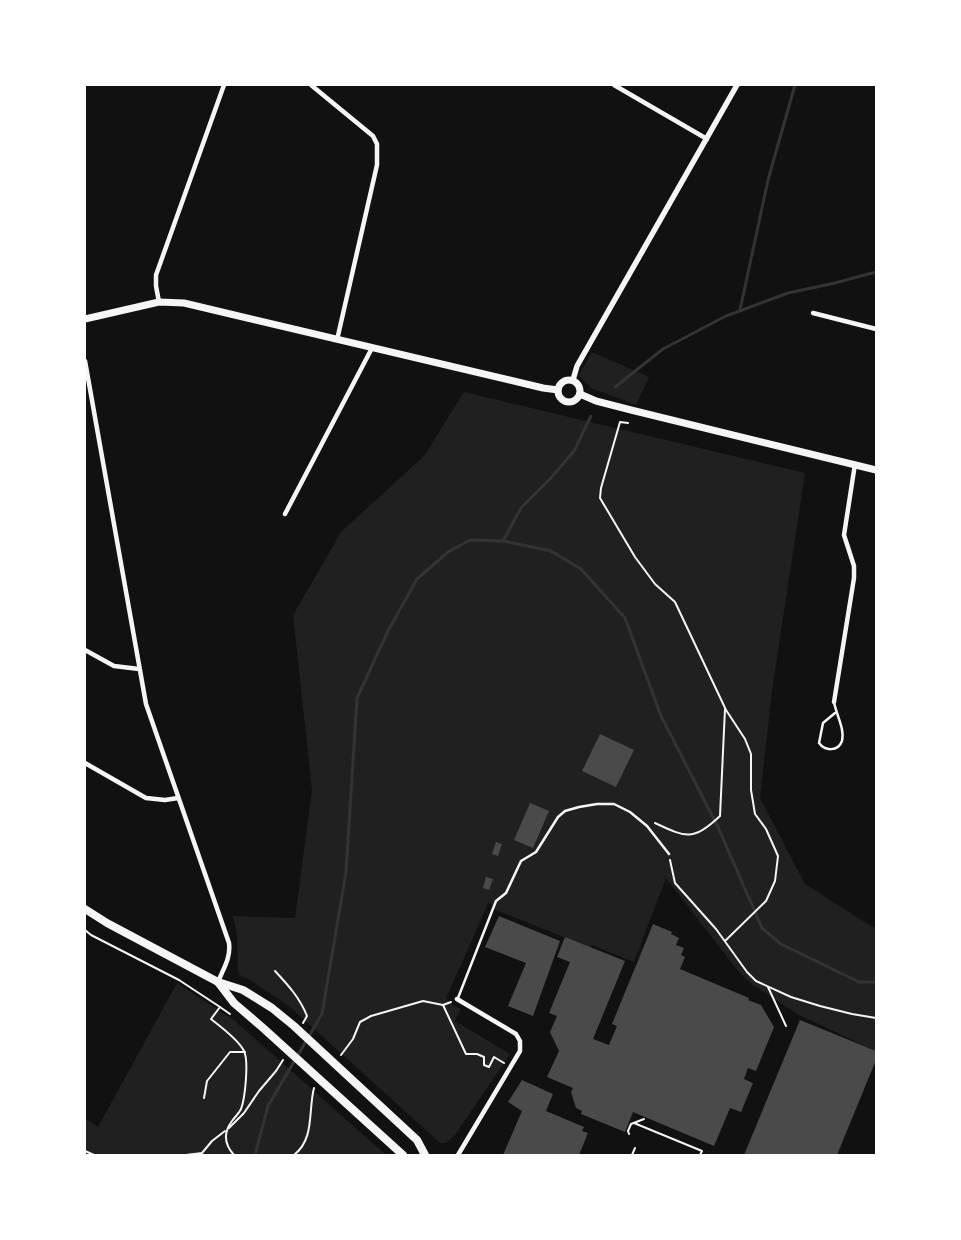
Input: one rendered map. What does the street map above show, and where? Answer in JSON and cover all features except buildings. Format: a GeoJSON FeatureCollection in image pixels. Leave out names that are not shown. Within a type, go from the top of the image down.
{"type":"FeatureCollection","features":[{"type":"Feature","properties":{"kind":"main road"},"geometry":{"type":"LineString","coordinates":[[85,319],[159,302],[184,303],[558,390]]}},
{"type":"Feature","properties":{"kind":"main road"},"geometry":{"type":"LineString","coordinates":[[573,380],[579,385],[580,394],[573,401],[566,401],[560,396],[558,390],[563,381],[573,380]]}},
{"type":"Feature","properties":{"kind":"main road"},"geometry":{"type":"LineString","coordinates":[[580,394],[596,401],[622,408],[876,470]]}},
{"type":"Feature","properties":{"kind":"main road"},"geometry":{"type":"LineString","coordinates":[[85,909],[107,923],[218,982],[244,990],[280,1014],[416,1140],[425,1155]]}},
{"type":"Feature","properties":{"kind":"main road"},"geometry":{"type":"LineString","coordinates":[[218,982],[234,1003],[402,1155]]}},
{"type":"Feature","properties":{"kind":"street"},"geometry":{"type":"LineString","coordinates":[[159,302],[156,275],[224,85]]}},
{"type":"Feature","properties":{"kind":"street"},"geometry":{"type":"LineString","coordinates":[[312,85],[373,136],[377,144],[377,165],[337,340]]}},
{"type":"Feature","properties":{"kind":"street"},"geometry":{"type":"LineString","coordinates":[[614,85],[707,139]]}},
{"type":"Feature","properties":{"kind":"street"},"geometry":{"type":"LineString","coordinates":[[573,380],[577,366],[736,85]]}},
{"type":"Feature","properties":{"kind":"street"},"geometry":{"type":"LineString","coordinates":[[813,313],[876,329],[876,335]]}},
{"type":"Feature","properties":{"kind":"street"},"geometry":{"type":"LineString","coordinates":[[285,514],[372,348]]}},
{"type":"Feature","properties":{"kind":"street"},"geometry":{"type":"LineString","coordinates":[[85,361],[146,704],[230,949],[218,982]]}},
{"type":"Feature","properties":{"kind":"street"},"geometry":{"type":"LineString","coordinates":[[834,702],[854,578],[854,566],[844,535],[855,464]]}},
{"type":"Feature","properties":{"kind":"street"},"geometry":{"type":"LineString","coordinates":[[85,650],[114,666],[139,670]]}},
{"type":"Feature","properties":{"kind":"street"},"geometry":{"type":"LineString","coordinates":[[85,763],[146,798],[165,800],[178,798]]}},
{"type":"Feature","properties":{"kind":"street"},"geometry":{"type":"LineString","coordinates":[[457,999],[516,1034],[520,1041],[520,1051],[458,1155]]}},
{"type":"Feature","properties":{"kind":"lane"},"geometry":{"type":"LineString","coordinates":[[834,702],[835,713],[843,732],[842,742],[833,750],[826,749],[819,743],[823,723],[835,713]]}},
{"type":"Feature","properties":{"kind":"lane"},"geometry":{"type":"LineString","coordinates":[[457,999],[496,900],[506,893],[521,861],[536,852],[558,817],[565,811],[597,804],[614,804],[630,812],[647,826],[669,854]]}},
{"type":"Feature","properties":{"kind":"path"},"geometry":{"type":"LineString","coordinates":[[628,424],[620,422],[600,498],[635,557],[655,584],[675,602],[725,707],[745,739],[751,754],[751,790],[755,814],[766,828],[778,856],[776,881],[766,901],[725,941]]}},
{"type":"Feature","properties":{"kind":"path"},"geometry":{"type":"LineString","coordinates":[[647,826],[652,822],[679,834],[697,834],[720,816],[725,707]]}},
{"type":"Feature","properties":{"kind":"path"},"geometry":{"type":"LineString","coordinates":[[669,854],[675,883],[725,941],[747,972],[756,981],[820,1006],[876,1018]]}},
{"type":"Feature","properties":{"kind":"path"},"geometry":{"type":"LineString","coordinates":[[85,930],[91,935],[179,980],[220,1007],[211,1018],[245,1052],[247,1068],[241,1109],[226,1131],[225,1140],[228,1148],[234,1155]]}},
{"type":"Feature","properties":{"kind":"path"},"geometry":{"type":"LineString","coordinates":[[275,971],[303,1005],[307,1016],[303,1024]]}},
{"type":"Feature","properties":{"kind":"path"},"geometry":{"type":"LineString","coordinates":[[768,987],[786,1026]]}},
{"type":"Feature","properties":{"kind":"path"},"geometry":{"type":"LineString","coordinates":[[338,1058],[353,1039],[360,1022],[371,1016],[423,1001],[443,1006],[457,999]]}},
{"type":"Feature","properties":{"kind":"path"},"geometry":{"type":"LineString","coordinates":[[443,1006],[466,1054],[476,1054],[484,1057],[484,1065],[489,1067],[494,1057],[511,1067]]}},
{"type":"Feature","properties":{"kind":"path"},"geometry":{"type":"LineString","coordinates":[[204,1098],[207,1081],[226,1056],[230,1052],[245,1052]]}},
{"type":"Feature","properties":{"kind":"path"},"geometry":{"type":"LineString","coordinates":[[186,1155],[202,1153],[212,1141],[226,1131],[244,1113],[276,1071],[285,1055]]}},
{"type":"Feature","properties":{"kind":"path"},"geometry":{"type":"LineString","coordinates":[[294,1155],[300,1151],[310,1125],[315,1084]]}},
{"type":"Feature","properties":{"kind":"path"},"geometry":{"type":"LineString","coordinates":[[630,1134],[628,1132],[630,1124],[644,1119]]}},
{"type":"Feature","properties":{"kind":"path"},"geometry":{"type":"LineString","coordinates":[[634,1123],[702,1150],[700,1155]]}},
{"type":"Feature","properties":{"kind":"path"},"geometry":{"type":"LineString","coordinates":[[632,1155],[635,1148]]}},
{"type":"Feature","properties":{"kind":"path"},"geometry":{"type":"LineString","coordinates":[[85,1151],[94,1155]]}},
{"type":"Feature","properties":{"kind":"shaded area"},"geometry":{"type":"Polygon","coordinates":[[[592,352],[649,377],[636,405],[591,388],[579,375],[592,352]]]}},
{"type":"Feature","properties":{"kind":"shaded area"},"geometry":{"type":"Polygon","coordinates":[[[464,392],[805,473],[772,691],[760,798],[805,884],[876,928],[876,1051],[799,1015],[754,986],[738,971],[666,878],[634,962],[592,945],[591,948],[496,910],[489,902],[446,998],[452,1005],[461,1009],[455,1021],[510,1054],[455,1135],[446,1143],[440,1143],[289,1006],[241,976],[238,971],[237,935],[233,916],[295,918],[312,790],[293,615],[341,532],[424,456],[464,392]]]}},
{"type":"Feature","properties":{"kind":"shaded area"},"geometry":{"type":"Polygon","coordinates":[[[177,983],[235,1021],[386,1155],[85,1155],[85,1118],[98,1127],[177,983]]]}},
{"type":"Feature","properties":{"kind":"waterway"},"geometry":{"type":"LineString","coordinates":[[740,310],[768,180],[795,85]]}},
{"type":"Feature","properties":{"kind":"waterway"},"geometry":{"type":"LineString","coordinates":[[615,387],[663,349],[726,316],[788,293],[876,272]]}},
{"type":"Feature","properties":{"kind":"waterway"},"geometry":{"type":"LineString","coordinates":[[503,541],[521,508],[574,451],[591,416]]}},
{"type":"Feature","properties":{"kind":"waterway"},"geometry":{"type":"LineString","coordinates":[[255,1155],[268,1106],[322,1014],[346,872],[357,698],[388,631],[417,579],[448,552],[470,540],[503,541],[551,551],[581,569],[625,618],[661,716],[718,827],[762,928],[781,944],[859,982],[876,982]]}}]}
